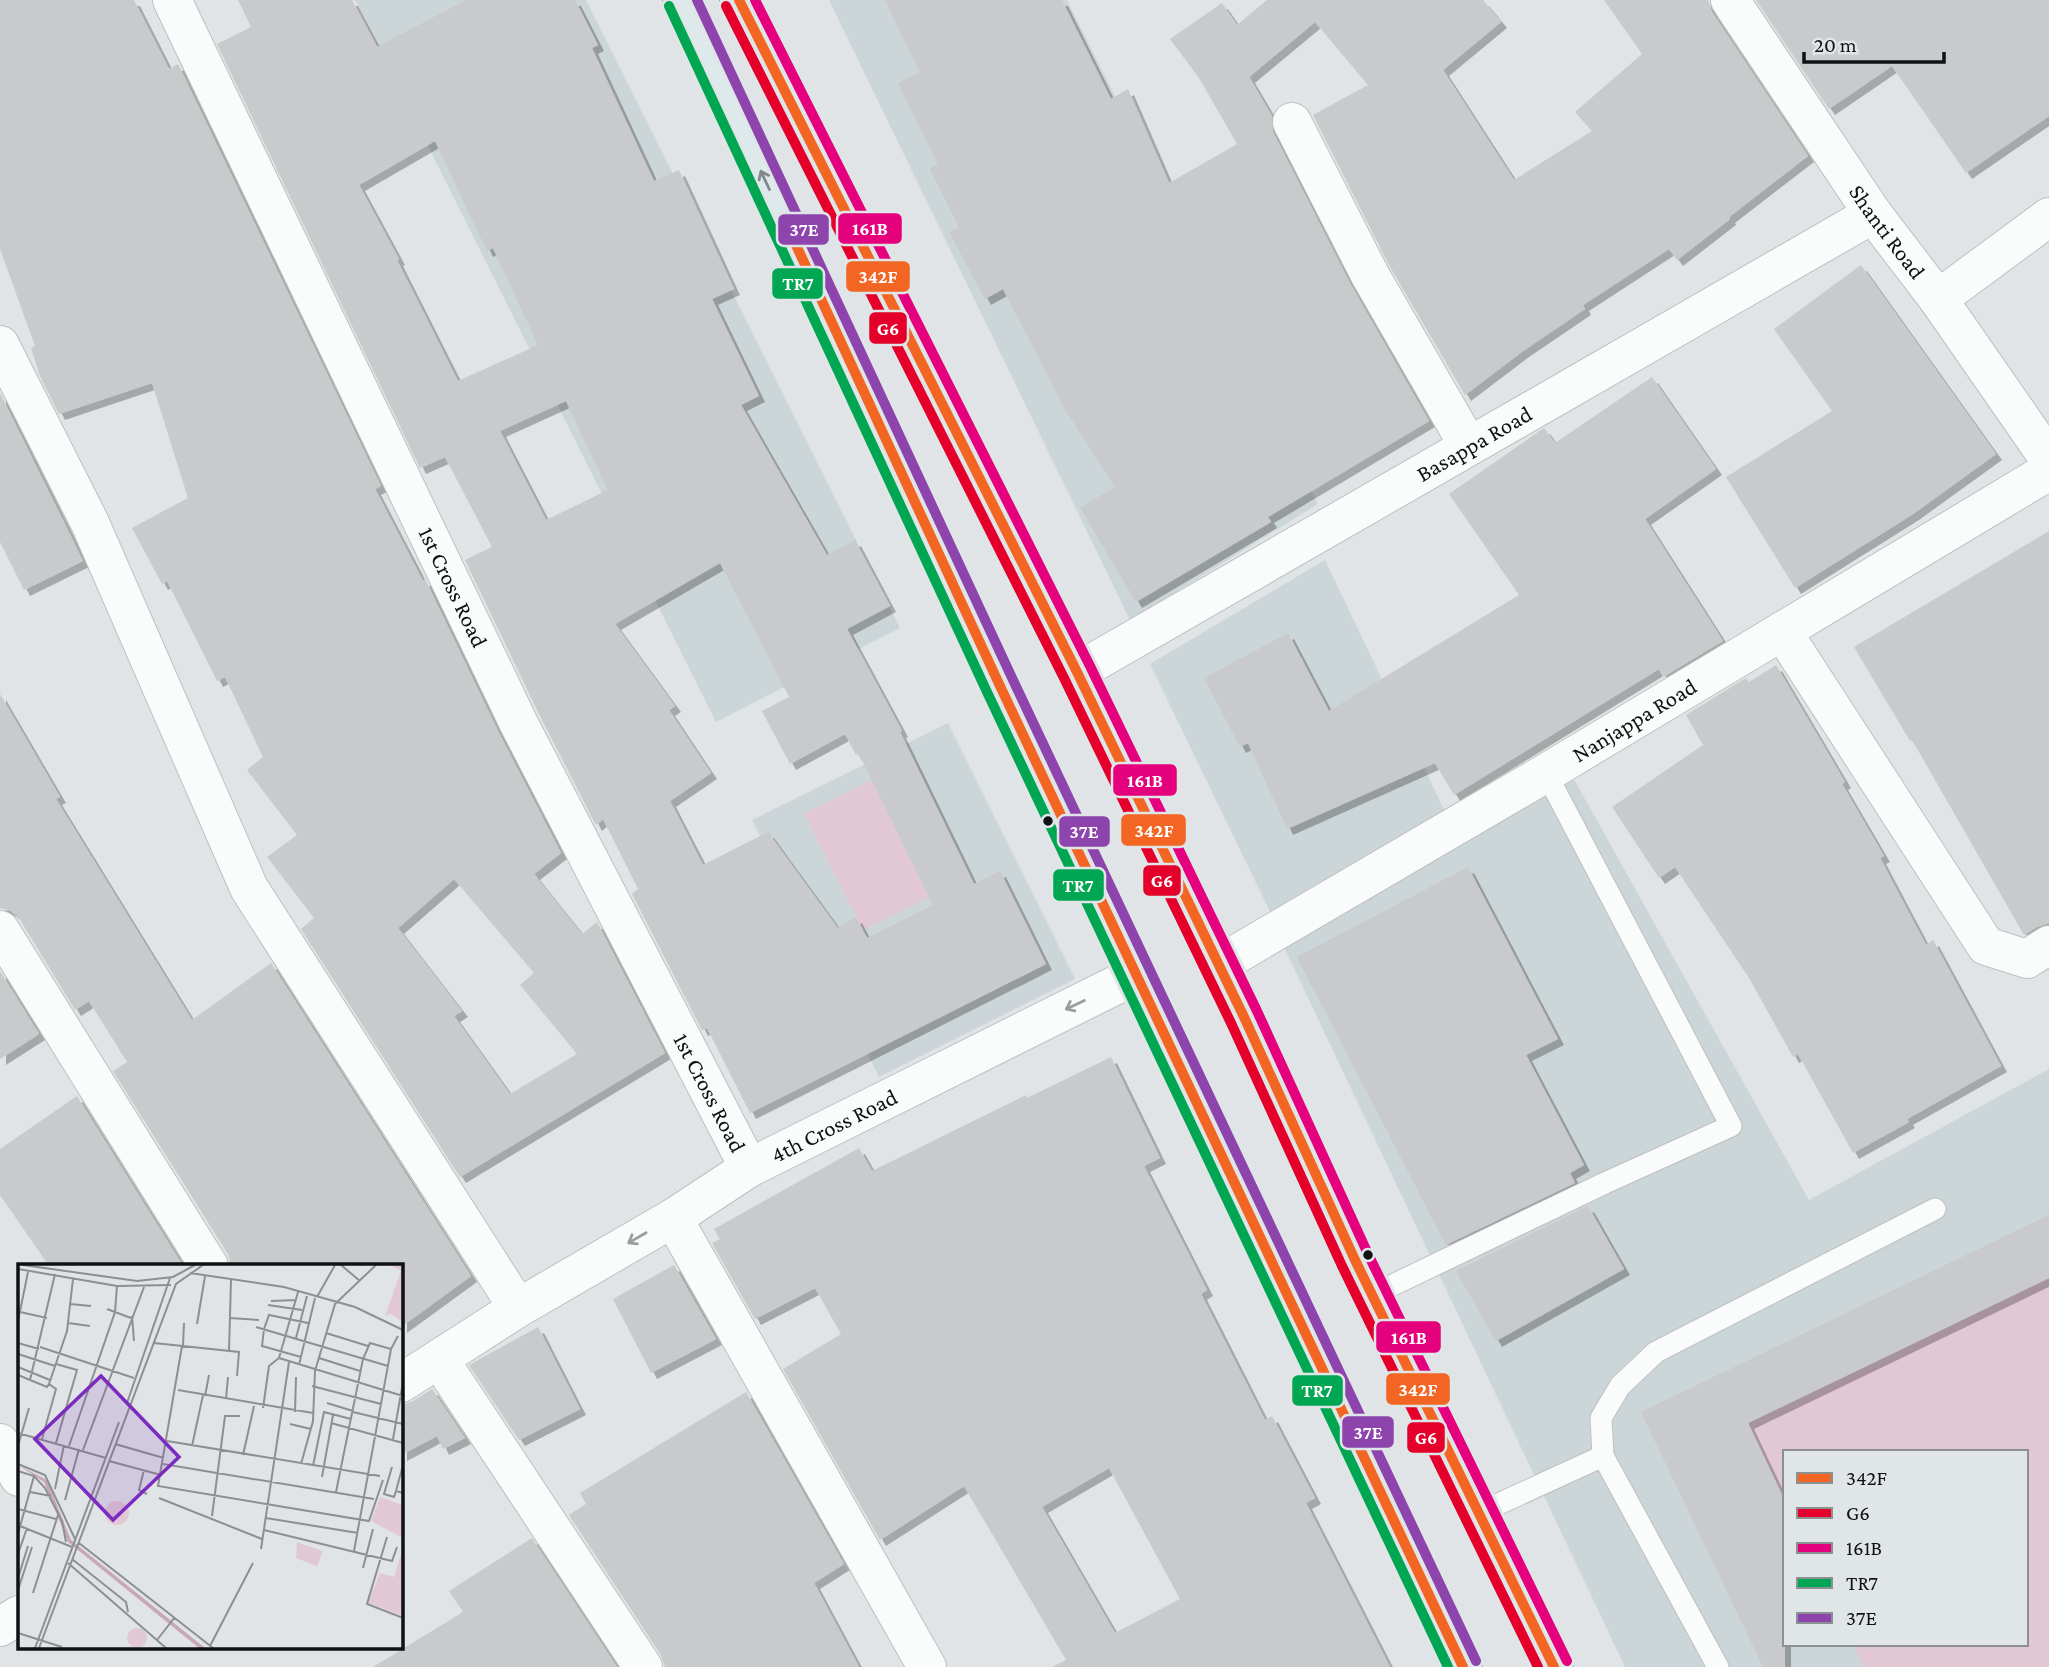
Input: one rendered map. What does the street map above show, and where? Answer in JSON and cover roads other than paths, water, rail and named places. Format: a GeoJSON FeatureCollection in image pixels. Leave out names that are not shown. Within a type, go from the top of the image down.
{"type":"FeatureCollection","features":[{"type":"Feature","properties":{"kind":"main road"},"geometry":{"type":"LineString","coordinates":[[682,0],[1000,686],[1463,1667]]}},
{"type":"Feature","properties":{"kind":"main road"},"geometry":{"type":"LineString","coordinates":[[739,0],[1077,673],[1219,965],[1372,1295],[1555,1667]]}},
{"type":"Feature","properties":{"kind":"street","name":"1st Cross Road"},"geometry":{"type":"LineString","coordinates":[[172,0],[519,724],[749,1168]]}},
{"type":"Feature","properties":{"kind":"street","name":"Shanti Road"},"geometry":{"type":"LineString","coordinates":[[1730,0],[1873,214],[1938,299],[2049,459]]}},
{"type":"Feature","properties":{"kind":"street"},"geometry":{"type":"LineString","coordinates":[[1292,122],[1370,275],[1468,446]]}},
{"type":"Feature","properties":{"kind":"street","name":"Basappa Road"},"geometry":{"type":"LineString","coordinates":[[1077,673],[1873,214]]}},
{"type":"Feature","properties":{"kind":"street"},"geometry":{"type":"LineString","coordinates":[[1938,299],[2049,217]]}},
{"type":"Feature","properties":{"kind":"street"},"geometry":{"type":"LineString","coordinates":[[0,345],[90,523],[249,888],[517,1308]]}},
{"type":"Feature","properties":{"kind":"street","name":"Nanjappa Road"},"geometry":{"type":"LineString","coordinates":[[1219,965],[1546,773],[2049,471]]}},
{"type":"Feature","properties":{"kind":"street"},"geometry":{"type":"LineString","coordinates":[[1782,631],[1986,946],[2027,959],[2049,945]]}},
{"type":"Feature","properties":{"kind":"street"},"geometry":{"type":"LineString","coordinates":[[0,930],[208,1264]]}},
{"type":"Feature","properties":{"kind":"street","name":"4th Cross Road"},"geometry":{"type":"LineString","coordinates":[[402,1382],[517,1308],[673,1218],[749,1168],[1136,975]]}},
{"type":"Feature","properties":{"kind":"street"},"geometry":{"type":"LineString","coordinates":[[673,1218],[927,1667]]}},
{"type":"Feature","properties":{"kind":"street"},"geometry":{"type":"LineString","coordinates":[[439,1359],[643,1667]]}},
{"type":"Feature","properties":{"kind":"street"},"geometry":{"type":"LineString","coordinates":[[0,1443],[18,1475]]}},
{"type":"Feature","properties":{"kind":"street"},"geometry":{"type":"LineString","coordinates":[[0,1627],[18,1616]]}},
{"type":"Feature","properties":{"kind":"lane"},"geometry":{"type":"LineString","coordinates":[[1372,1295],[1731,1126],[1546,773]]}},
{"type":"Feature","properties":{"kind":"lane"},"geometry":{"type":"LineString","coordinates":[[1718,1667],[1603,1456],[1601,1418],[1620,1386],[1656,1352],[1935,1209]]}},
{"type":"Feature","properties":{"kind":"lane"},"geometry":{"type":"LineString","coordinates":[[1479,1513],[1603,1456]]}}]}
